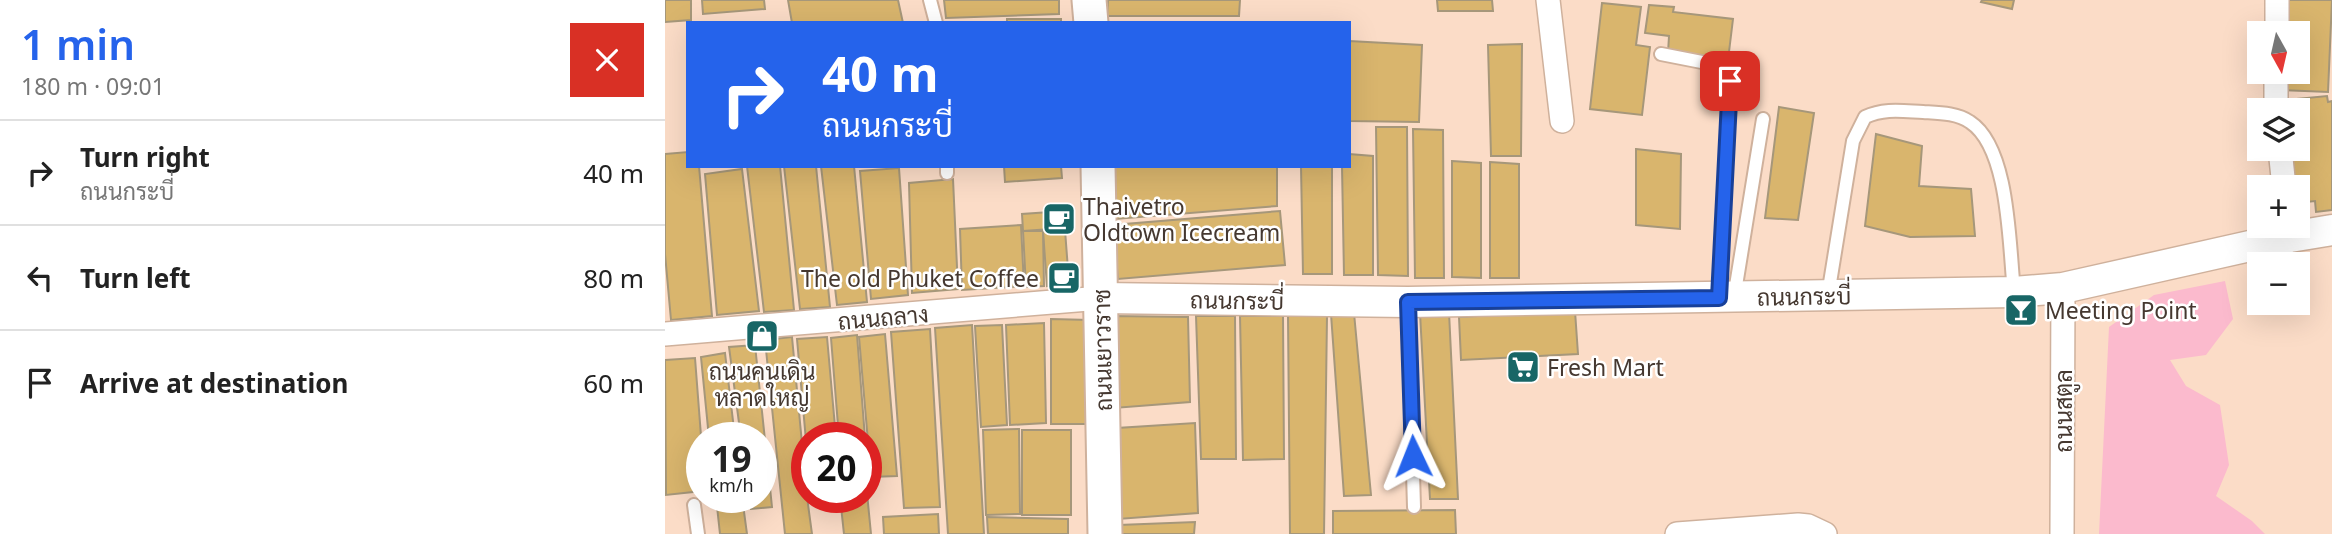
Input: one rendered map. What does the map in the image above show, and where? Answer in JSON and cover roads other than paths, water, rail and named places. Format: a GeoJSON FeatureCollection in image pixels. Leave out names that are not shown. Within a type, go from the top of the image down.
{"type":"FeatureCollection","features":[{"type":"Feature","properties":{"kind":"main road"},"geometry":{"type":"LineString","coordinates":[[1089,0],[1091,21]]}},
{"type":"Feature","properties":{"kind":"main road","name":"ถนนเยาวราช"},"geometry":{"type":"LineString","coordinates":[[1098,168],[1105,534]]}},
{"type":"Feature","properties":{"kind":"street"},"geometry":{"type":"LineString","coordinates":[[1548,0],[1562,121]]}},
{"type":"Feature","properties":{"kind":"street"},"geometry":{"type":"LineString","coordinates":[[2277,0],[2277,21]]}},
{"type":"Feature","properties":{"kind":"street","name":"ถนนกระบี่"},"geometry":{"type":"LineString","coordinates":[[2310,231],[2332,230]]}},
{"type":"Feature","properties":{"kind":"street","name":"ถนนกระบี่"},"geometry":{"type":"LineString","coordinates":[[1101,298],[1408,302],[2014,292],[2063,288],[2261,238]]}},
{"type":"Feature","properties":{"kind":"street","name":"ถนนสตูล"},"geometry":{"type":"LineString","coordinates":[[2062,534],[2063,288]]}},
{"type":"Feature","properties":{"kind":"street","name":"ถนนถลาง"},"geometry":{"type":"LineString","coordinates":[[665,334],[1101,298]]}},
{"type":"Feature","properties":{"kind":"street"},"geometry":{"type":"LineString","coordinates":[[1677,534],[1798,525],[1825,534]]}},
{"type":"Feature","properties":{"kind":"lane"},"geometry":{"type":"LineString","coordinates":[[930,0],[935,21]]}},
{"type":"Feature","properties":{"kind":"lane"},"geometry":{"type":"LineString","coordinates":[[1661,54],[1717,65],[1725,71],[1730,81],[1726,298]]}},
{"type":"Feature","properties":{"kind":"lane"},"geometry":{"type":"LineString","coordinates":[[1828,296],[1853,141],[1865,117],[1884,110],[1962,117],[1987,138],[1996,159],[2007,215],[2014,292]]}},
{"type":"Feature","properties":{"kind":"lane"},"geometry":{"type":"LineString","coordinates":[[1726,298],[1763,119]]}},
{"type":"Feature","properties":{"kind":"lane"},"geometry":{"type":"LineString","coordinates":[[1408,302],[1414,507]]}},
{"type":"Feature","properties":{"kind":"lane"},"geometry":{"type":"LineString","coordinates":[[695,513],[698,534]]}},
{"type":"Feature","properties":{"kind":"place","name":"Thaivetro Oldtown Icecream"},"geometry":{"type":"Point","coordinates":[1059,219]}},
{"type":"Feature","properties":{"kind":"place","name":"The old Phuket Coffee"},"geometry":{"type":"Point","coordinates":[1064,278]}},
{"type":"Feature","properties":{"kind":"place","name":"Meeting Point"},"geometry":{"type":"Point","coordinates":[2021,310]}},
{"type":"Feature","properties":{"kind":"place","name":"ถนนคนเดิน หลาดใหญ่"},"geometry":{"type":"Point","coordinates":[762,336]}},
{"type":"Feature","properties":{"kind":"place","name":"Fresh Mart"},"geometry":{"type":"Point","coordinates":[1523,367]}}]}
